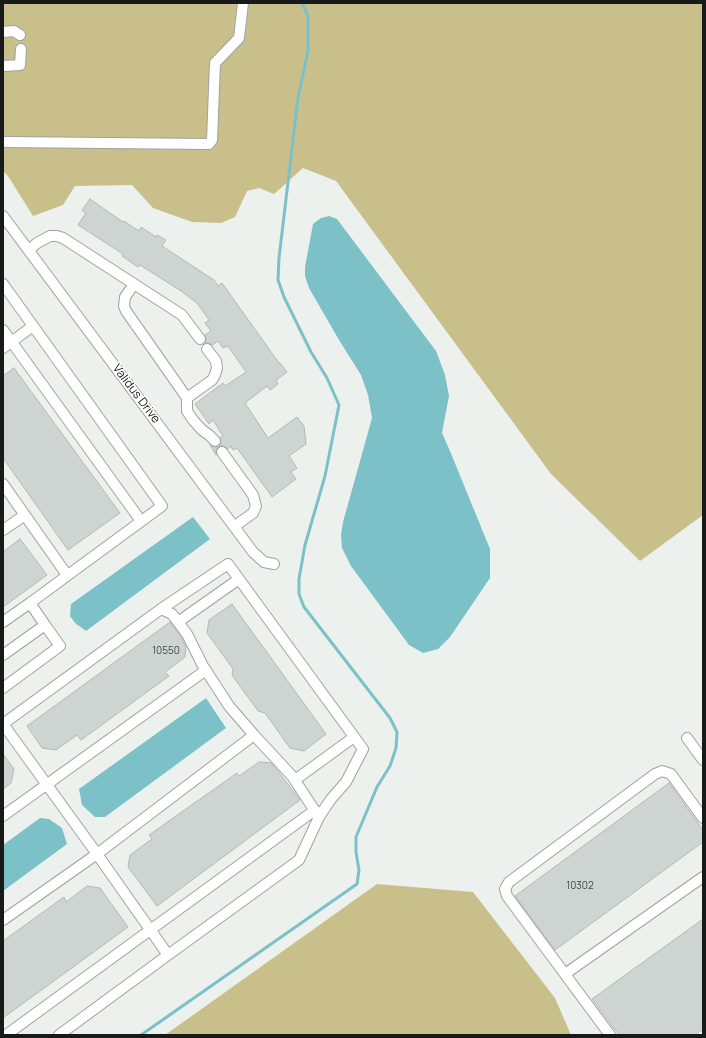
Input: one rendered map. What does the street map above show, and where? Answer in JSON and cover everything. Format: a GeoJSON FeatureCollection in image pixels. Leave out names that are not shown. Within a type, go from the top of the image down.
{"type":"FeatureCollection","features":[{"type":"Feature","properties":{"kind":"street"},"geometry":{"type":"LineString","coordinates":[[3,142],[209,144],[212,140],[215,64],[239,38],[243,3]]}},
{"type":"Feature","properties":{"kind":"street"},"geometry":{"type":"LineString","coordinates":[[3,32],[14,31],[20,35]]}},
{"type":"Feature","properties":{"kind":"street"},"geometry":{"type":"LineString","coordinates":[[3,66],[20,65],[21,49]]}},
{"type":"Feature","properties":{"kind":"street","name":"Validus Drive"},"geometry":{"type":"LineString","coordinates":[[3,216],[253,552],[264,562],[274,564]]}},
{"type":"Feature","properties":{"kind":"street"},"geometry":{"type":"LineString","coordinates":[[29,250],[50,236],[63,238],[182,315],[200,339]]}},
{"type":"Feature","properties":{"kind":"street"},"geometry":{"type":"LineString","coordinates":[[3,284],[162,506],[3,622]]}},
{"type":"Feature","properties":{"kind":"street"},"geometry":{"type":"LineString","coordinates":[[134,284],[125,297],[124,306],[126,310],[187,398],[187,411],[193,420],[215,441]]}},
{"type":"Feature","properties":{"kind":"street"},"geometry":{"type":"LineString","coordinates":[[3,348],[33,326]]}},
{"type":"Feature","properties":{"kind":"street"},"geometry":{"type":"LineString","coordinates":[[3,330],[141,521]]}},
{"type":"Feature","properties":{"kind":"street"},"geometry":{"type":"LineString","coordinates":[[187,398],[212,380],[216,375],[216,361],[207,349]]}},
{"type":"Feature","properties":{"kind":"street"},"geometry":{"type":"LineString","coordinates":[[222,452],[253,495],[256,506],[253,513],[235,526]]}},
{"type":"Feature","properties":{"kind":"street"},"geometry":{"type":"LineString","coordinates":[[3,484],[68,575]]}},
{"type":"Feature","properties":{"kind":"street"},"geometry":{"type":"LineString","coordinates":[[3,530],[25,515]]}},
{"type":"Feature","properties":{"kind":"street"},"geometry":{"type":"LineString","coordinates":[[6,1035],[151,930],[317,814],[346,782],[363,749],[228,564],[161,609],[3,724],[97,854],[151,930],[168,955]]}},
{"type":"Feature","properties":{"kind":"street"},"geometry":{"type":"LineString","coordinates":[[178,622],[239,579]]}},
{"type":"Feature","properties":{"kind":"street"},"geometry":{"type":"LineString","coordinates":[[3,688],[60,646],[30,602]]}},
{"type":"Feature","properties":{"kind":"street"},"geometry":{"type":"LineString","coordinates":[[161,609],[172,614],[187,634],[206,670],[229,706],[292,776],[317,814]]}},
{"type":"Feature","properties":{"kind":"street"},"geometry":{"type":"LineString","coordinates":[[3,655],[45,625]]}},
{"type":"Feature","properties":{"kind":"street"},"geometry":{"type":"LineString","coordinates":[[3,816],[206,670]]}},
{"type":"Feature","properties":{"kind":"street"},"geometry":{"type":"LineString","coordinates":[[3,920],[97,854],[254,735]]}},
{"type":"Feature","properties":{"kind":"street"},"geometry":{"type":"LineString","coordinates":[[295,780],[354,737]]}},
{"type":"Feature","properties":{"kind":"street"},"geometry":{"type":"LineString","coordinates":[[687,738],[703,760]]}},
{"type":"Feature","properties":{"kind":"street"},"geometry":{"type":"LineString","coordinates":[[610,1035],[507,896],[505,889],[509,882],[655,774],[662,771],[671,774],[703,818]]}},
{"type":"Feature","properties":{"kind":"street"},"geometry":{"type":"LineString","coordinates":[[59,1035],[299,860],[317,814]]}},
{"type":"Feature","properties":{"kind":"street"},"geometry":{"type":"LineString","coordinates":[[565,974],[703,877]]}},
{"type":"Feature","properties":{"kind":"shaded area"},"geometry":{"type":"Polygon","coordinates":[[[3,3],[703,3],[703,515],[640,561],[551,474],[336,181],[303,168],[274,194],[259,188],[247,191],[235,217],[221,223],[192,222],[153,208],[132,185],[75,186],[63,205],[33,216],[8,176],[3,171],[3,3]]]}},
{"type":"Feature","properties":{"kind":"shaded area"},"geometry":{"type":"Polygon","coordinates":[[[377,884],[473,892],[555,998],[571,1035],[165,1035],[377,884]]]}},
{"type":"Feature","properties":{"kind":"water"},"geometry":{"type":"Polygon","coordinates":[[[329,216],[337,219],[436,351],[445,375],[449,396],[442,433],[490,549],[490,578],[450,637],[438,649],[423,653],[409,645],[351,566],[342,548],[341,535],[343,522],[372,418],[368,395],[361,375],[309,288],[305,276],[305,267],[313,224],[321,218],[329,216]]]}},
{"type":"Feature","properties":{"kind":"water"},"geometry":{"type":"Polygon","coordinates":[[[193,517],[210,539],[86,631],[75,623],[70,616],[71,604],[193,517]]]}},
{"type":"Feature","properties":{"kind":"water"},"geometry":{"type":"Polygon","coordinates":[[[206,698],[226,728],[105,817],[95,817],[82,805],[79,789],[206,698]]]}},
{"type":"Feature","properties":{"kind":"water"},"geometry":{"type":"Polygon","coordinates":[[[40,818],[49,819],[62,828],[67,844],[3,891],[3,845],[40,818]]]}},
{"type":"Feature","properties":{"kind":"building"},"geometry":{"type":"Polygon","coordinates":[[[90,199],[123,222],[124,221],[139,231],[141,227],[156,237],[157,235],[166,240],[162,246],[214,280],[218,286],[222,283],[287,372],[276,380],[278,384],[270,390],[267,386],[245,403],[268,438],[297,417],[304,426],[306,444],[289,456],[297,468],[291,472],[296,479],[272,497],[237,448],[233,450],[231,446],[227,449],[224,446],[221,446],[216,449],[216,455],[210,445],[214,447],[219,446],[221,442],[220,438],[223,436],[213,420],[209,424],[195,404],[223,383],[225,386],[246,372],[228,346],[223,348],[218,341],[212,345],[205,343],[205,335],[211,331],[205,323],[209,320],[197,303],[140,265],[138,267],[122,256],[123,254],[78,225],[86,213],[82,210],[90,199]]]}},
{"type":"Feature","properties":{"kind":"building"},"geometry":{"type":"Polygon","coordinates":[[[14,368],[120,513],[68,550],[3,458],[3,376],[14,368]]]}},
{"type":"Feature","properties":{"kind":"building"},"geometry":{"type":"Polygon","coordinates":[[[20,539],[47,575],[3,607],[3,552],[20,539]]]}},
{"type":"Feature","properties":{"kind":"building"},"geometry":{"type":"Polygon","coordinates":[[[232,604],[326,734],[304,751],[290,748],[265,713],[258,711],[232,675],[233,669],[207,633],[209,620],[232,604]]]}},
{"type":"Feature","properties":{"kind":"building"},"geometry":{"type":"Polygon","coordinates":[[[170,622],[186,647],[185,657],[165,672],[169,676],[81,740],[77,735],[56,750],[42,748],[27,726],[170,622]]]}},
{"type":"Feature","properties":{"kind":"building"},"geometry":{"type":"Polygon","coordinates":[[[3,754],[14,769],[11,783],[3,789],[3,754]]]}},
{"type":"Feature","properties":{"kind":"building"},"geometry":{"type":"Polygon","coordinates":[[[259,762],[271,763],[300,800],[157,906],[128,867],[130,855],[152,839],[149,835],[237,773],[239,776],[259,762]]]}},
{"type":"Feature","properties":{"kind":"building"},"geometry":{"type":"Polygon","coordinates":[[[669,783],[703,830],[703,842],[555,950],[515,896],[669,783]]]}},
{"type":"Feature","properties":{"kind":"building"},"geometry":{"type":"Polygon","coordinates":[[[87,886],[100,888],[128,927],[3,1018],[3,941],[64,897],[66,902],[87,886]]]}},
{"type":"Feature","properties":{"kind":"building"},"geometry":{"type":"Polygon","coordinates":[[[703,919],[703,1029],[695,1035],[619,1035],[592,999],[703,919]]]}},
{"type":"Feature","properties":{"kind":"waterway"},"geometry":{"type":"LineString","coordinates":[[141,1035],[357,884],[359,870],[356,852],[356,837],[377,787],[390,766],[396,748],[397,732],[390,718],[304,607],[299,594],[299,579],[305,545],[325,476],[339,405],[327,378],[311,352],[284,297],[278,280],[279,258],[298,98],[308,51],[308,16],[302,3]]}}]}
